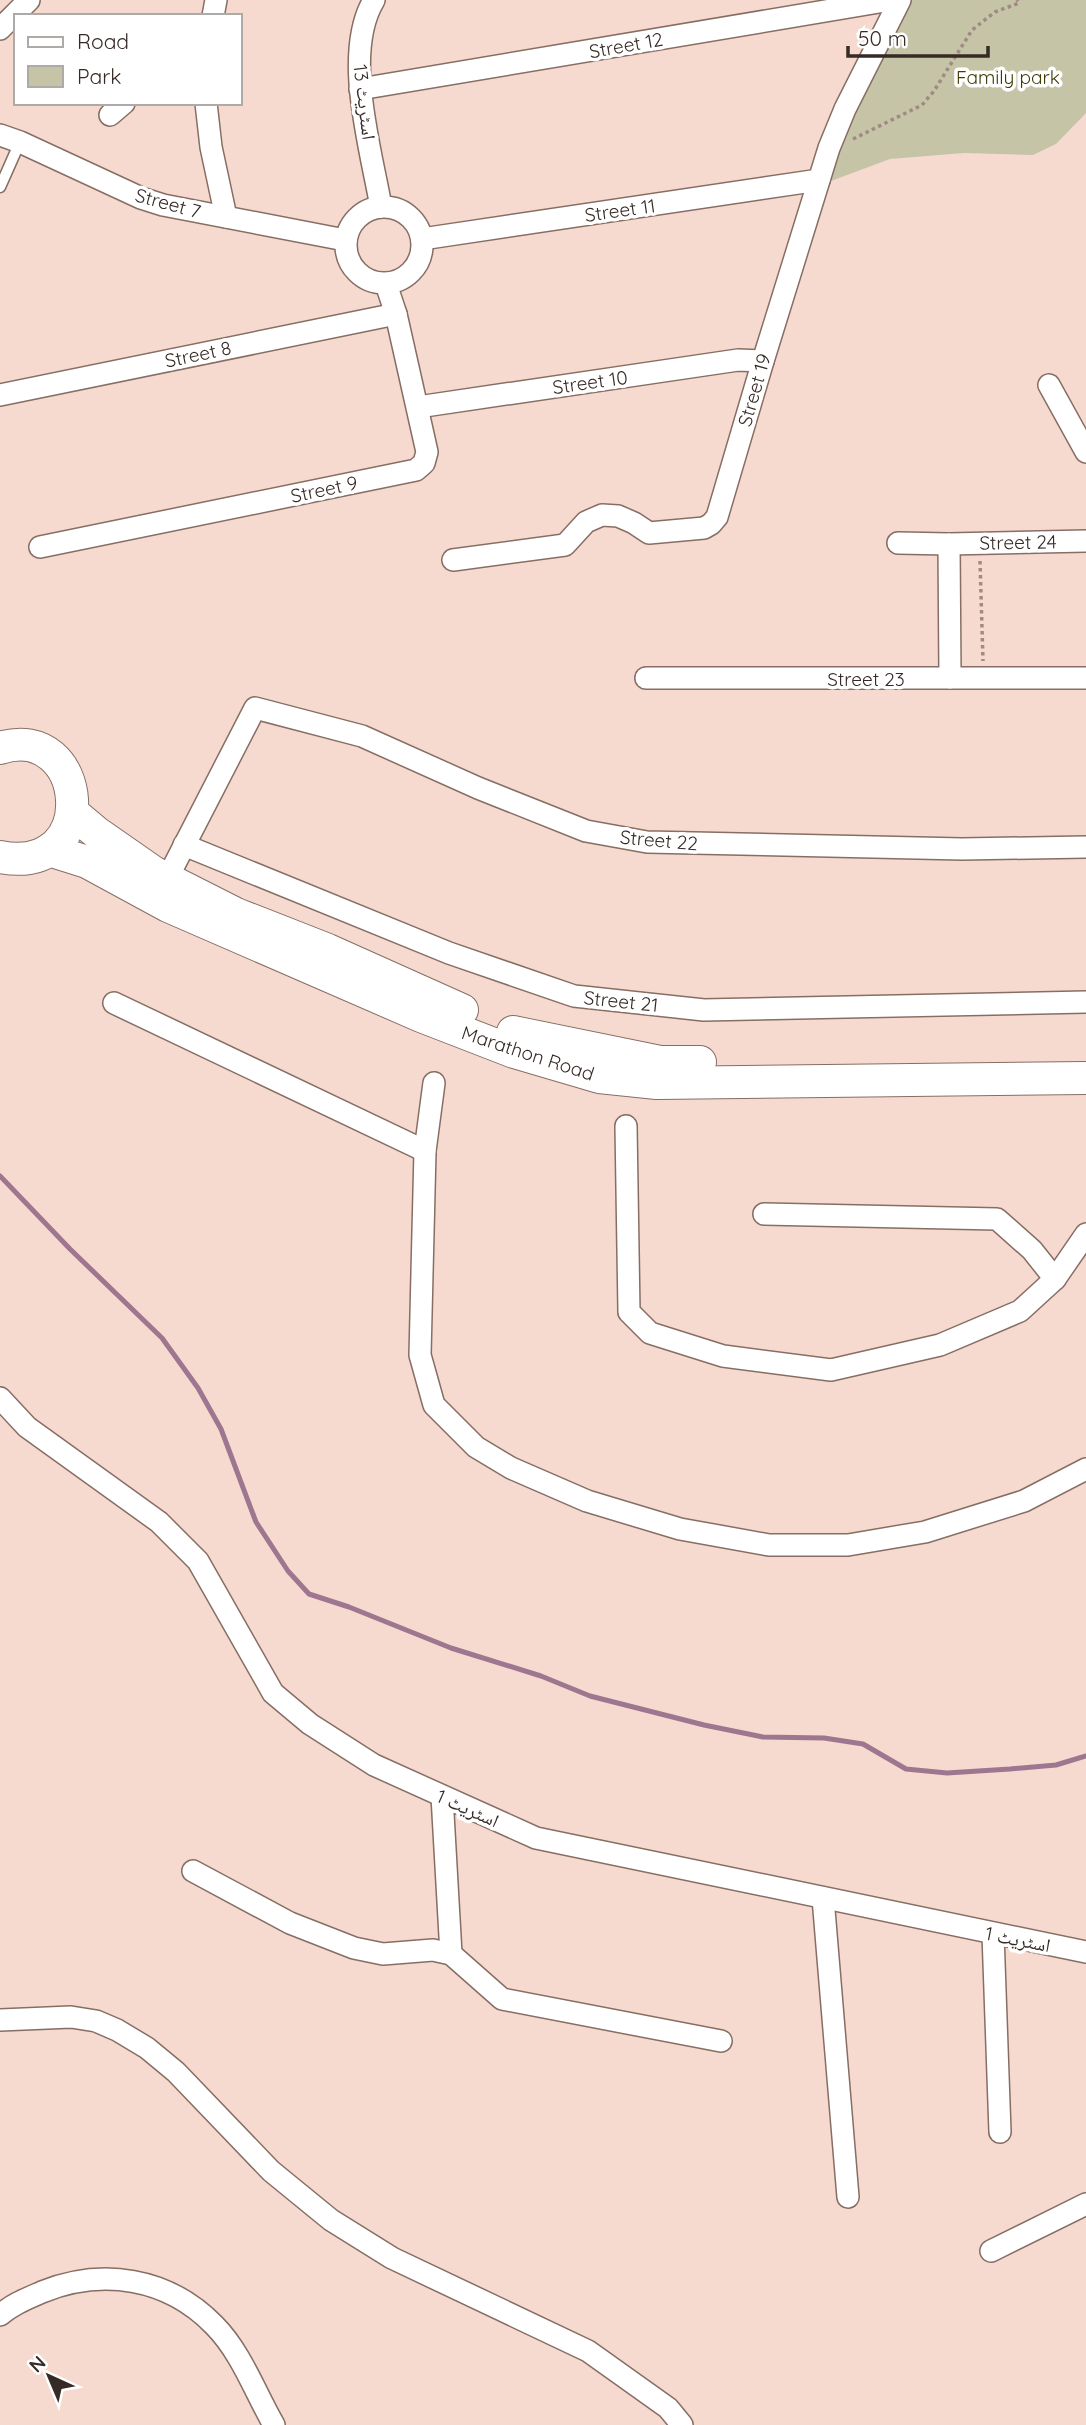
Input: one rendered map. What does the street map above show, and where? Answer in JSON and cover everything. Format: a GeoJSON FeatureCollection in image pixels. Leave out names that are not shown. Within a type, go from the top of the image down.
{"type":"FeatureCollection","features":[{"type":"Feature","properties":{"kind":"main road"},"geometry":{"type":"LineString","coordinates":[[0,857],[15,860],[33,858],[49,850],[63,837],[71,820],[74,802],[71,784],[62,767],[47,753],[7,738]]}},
{"type":"Feature","properties":{"kind":"main road","name":"Marathon Road"},"geometry":{"type":"LineString","coordinates":[[72,812],[153,872],[236,914],[328,950],[519,1034],[660,1062],[1086,1058]]}},
{"type":"Feature","properties":{"kind":"main road","name":"Marathon Road"},"geometry":{"type":"LineString","coordinates":[[49,850],[87,862],[168,906],[421,1016],[514,1052],[599,1077],[657,1083],[1086,1078]]}},
{"type":"Feature","properties":{"kind":"street"},"geometry":{"type":"LineString","coordinates":[[15,14],[29,0]]}},
{"type":"Feature","properties":{"kind":"street","name":"اسٹریٹ 13"},"geometry":{"type":"LineString","coordinates":[[374,0],[369,8],[359,45],[360,89],[381,207]]}},
{"type":"Feature","properties":{"kind":"street","name":"Street 12"},"geometry":{"type":"LineString","coordinates":[[360,89],[891,0]]}},
{"type":"Feature","properties":{"kind":"street","name":"Street 19"},"geometry":{"type":"LineString","coordinates":[[453,560],[565,544],[586,522],[602,515],[618,516],[649,533],[704,528],[717,517],[829,148],[845,109],[900,0]]}},
{"type":"Feature","properties":{"kind":"street"},"geometry":{"type":"LineString","coordinates":[[0,29],[14,15]]}},
{"type":"Feature","properties":{"kind":"street"},"geometry":{"type":"LineString","coordinates":[[206,105],[211,147],[226,217]]}},
{"type":"Feature","properties":{"kind":"street","name":"Street 7"},"geometry":{"type":"LineString","coordinates":[[0,135],[141,198],[345,240]]}},
{"type":"Feature","properties":{"kind":"street","name":"Street 11"},"geometry":{"type":"LineString","coordinates":[[422,239],[819,180]]}},
{"type":"Feature","properties":{"kind":"street"},"geometry":{"type":"LineString","coordinates":[[381,207],[395,208],[408,215],[417,225],[422,239],[421,255],[414,270],[401,280],[386,284],[369,282],[355,272],[346,257],[345,240],[352,223],[365,212],[381,207]]}},
{"type":"Feature","properties":{"kind":"street","name":"Street 9"},"geometry":{"type":"LineString","coordinates":[[40,547],[416,470],[424,463],[427,453],[396,314],[386,284]]}},
{"type":"Feature","properties":{"kind":"street","name":"Street 8"},"geometry":{"type":"LineString","coordinates":[[0,394],[396,314]]}},
{"type":"Feature","properties":{"kind":"street","name":"Street 10"},"geometry":{"type":"LineString","coordinates":[[418,407],[738,360],[763,360]]}},
{"type":"Feature","properties":{"kind":"street"},"geometry":{"type":"LineString","coordinates":[[1049,385],[1086,452]]}},
{"type":"Feature","properties":{"kind":"street","name":"Street 24"},"geometry":{"type":"LineString","coordinates":[[898,543],[1086,541]]}},
{"type":"Feature","properties":{"kind":"street"},"geometry":{"type":"LineString","coordinates":[[950,544],[950,678]]}},
{"type":"Feature","properties":{"kind":"street","name":"Street 23"},"geometry":{"type":"LineString","coordinates":[[646,678],[1086,678]]}},
{"type":"Feature","properties":{"kind":"street","name":"Street 22"},"geometry":{"type":"LineString","coordinates":[[184,845],[255,708],[362,736],[478,788],[586,831],[647,842],[962,849],[1086,847]]}},
{"type":"Feature","properties":{"kind":"street"},"geometry":{"type":"LineString","coordinates":[[167,879],[184,845]]}},
{"type":"Feature","properties":{"kind":"street","name":"Street 21"},"geometry":{"type":"LineString","coordinates":[[184,845],[449,953],[574,996],[704,1010],[1086,1002]]}},
{"type":"Feature","properties":{"kind":"street"},"geometry":{"type":"LineString","coordinates":[[114,1003],[425,1151]]}},
{"type":"Feature","properties":{"kind":"street"},"geometry":{"type":"LineString","coordinates":[[434,1083],[425,1151],[420,1355],[434,1405],[476,1447],[510,1468],[586,1502],[680,1529],[769,1545],[848,1545],[925,1531],[1024,1501],[1086,1469]]}},
{"type":"Feature","properties":{"kind":"street"},"geometry":{"type":"LineString","coordinates":[[626,1126],[629,1312],[650,1333],[723,1356],[831,1370],[940,1345],[1020,1311],[1055,1279],[1086,1234]]}},
{"type":"Feature","properties":{"kind":"street"},"geometry":{"type":"LineString","coordinates":[[764,1214],[997,1219],[1032,1250],[1055,1279]]}},
{"type":"Feature","properties":{"kind":"street","name":"اسٹریٹ 1"},"geometry":{"type":"LineString","coordinates":[[3,1408],[159,1522],[198,1561],[273,1693],[310,1724],[374,1765],[536,1839],[1086,1952]]}},
{"type":"Feature","properties":{"kind":"street"},"geometry":{"type":"LineString","coordinates":[[442,1796],[451,1954]]}},
{"type":"Feature","properties":{"kind":"street"},"geometry":{"type":"LineString","coordinates":[[193,1871],[290,1923],[354,1948],[383,1954],[433,1950],[451,1954],[502,1999],[721,2041]]}},
{"type":"Feature","properties":{"kind":"street"},"geometry":{"type":"LineString","coordinates":[[823,1898],[848,2197]]}},
{"type":"Feature","properties":{"kind":"street"},"geometry":{"type":"LineString","coordinates":[[993,1934],[1000,2132]]}},
{"type":"Feature","properties":{"kind":"street"},"geometry":{"type":"LineString","coordinates":[[0,2020],[71,2017],[96,2021],[117,2031],[147,2049],[176,2072],[271,2171],[331,2220],[392,2258],[588,2351],[668,2408],[682,2425]]}},
{"type":"Feature","properties":{"kind":"street"},"geometry":{"type":"LineString","coordinates":[[991,2251],[1086,2204]]}},
{"type":"Feature","properties":{"kind":"street"},"geometry":{"type":"LineString","coordinates":[[0,2315],[14,2303],[63,2284],[106,2277],[165,2289],[190,2304],[214,2325],[233,2350],[274,2425]]}},
{"type":"Feature","properties":{"kind":"lane"},"geometry":{"type":"LineString","coordinates":[[0,187],[20,142]]}},
{"type":"Feature","properties":{"kind":"path"},"geometry":{"type":"LineString","coordinates":[[829,148],[876,129],[922,105],[934,91],[972,30],[995,12],[1018,3],[1017,0]]}},
{"type":"Feature","properties":{"kind":"path"},"geometry":{"type":"LineString","coordinates":[[982,658],[979,563],[988,557]]}},
{"type":"Feature","properties":{"kind":"green space","name":"Family park"},"geometry":{"type":"Polygon","coordinates":[[[909,0],[1086,0],[1086,113],[1056,144],[1033,155],[964,153],[890,159],[831,181],[842,136],[909,0]]]}},
{"type":"Feature","properties":{"kind":"waterway"},"geometry":{"type":"LineString","coordinates":[[0,1176],[70,1249],[162,1338],[198,1388],[221,1429],[256,1522],[288,1571],[309,1594],[451,1648],[541,1676],[590,1696],[763,1737],[824,1738],[863,1744],[906,1769],[947,1773],[1010,1769],[1056,1765],[1086,1756]]}}]}
